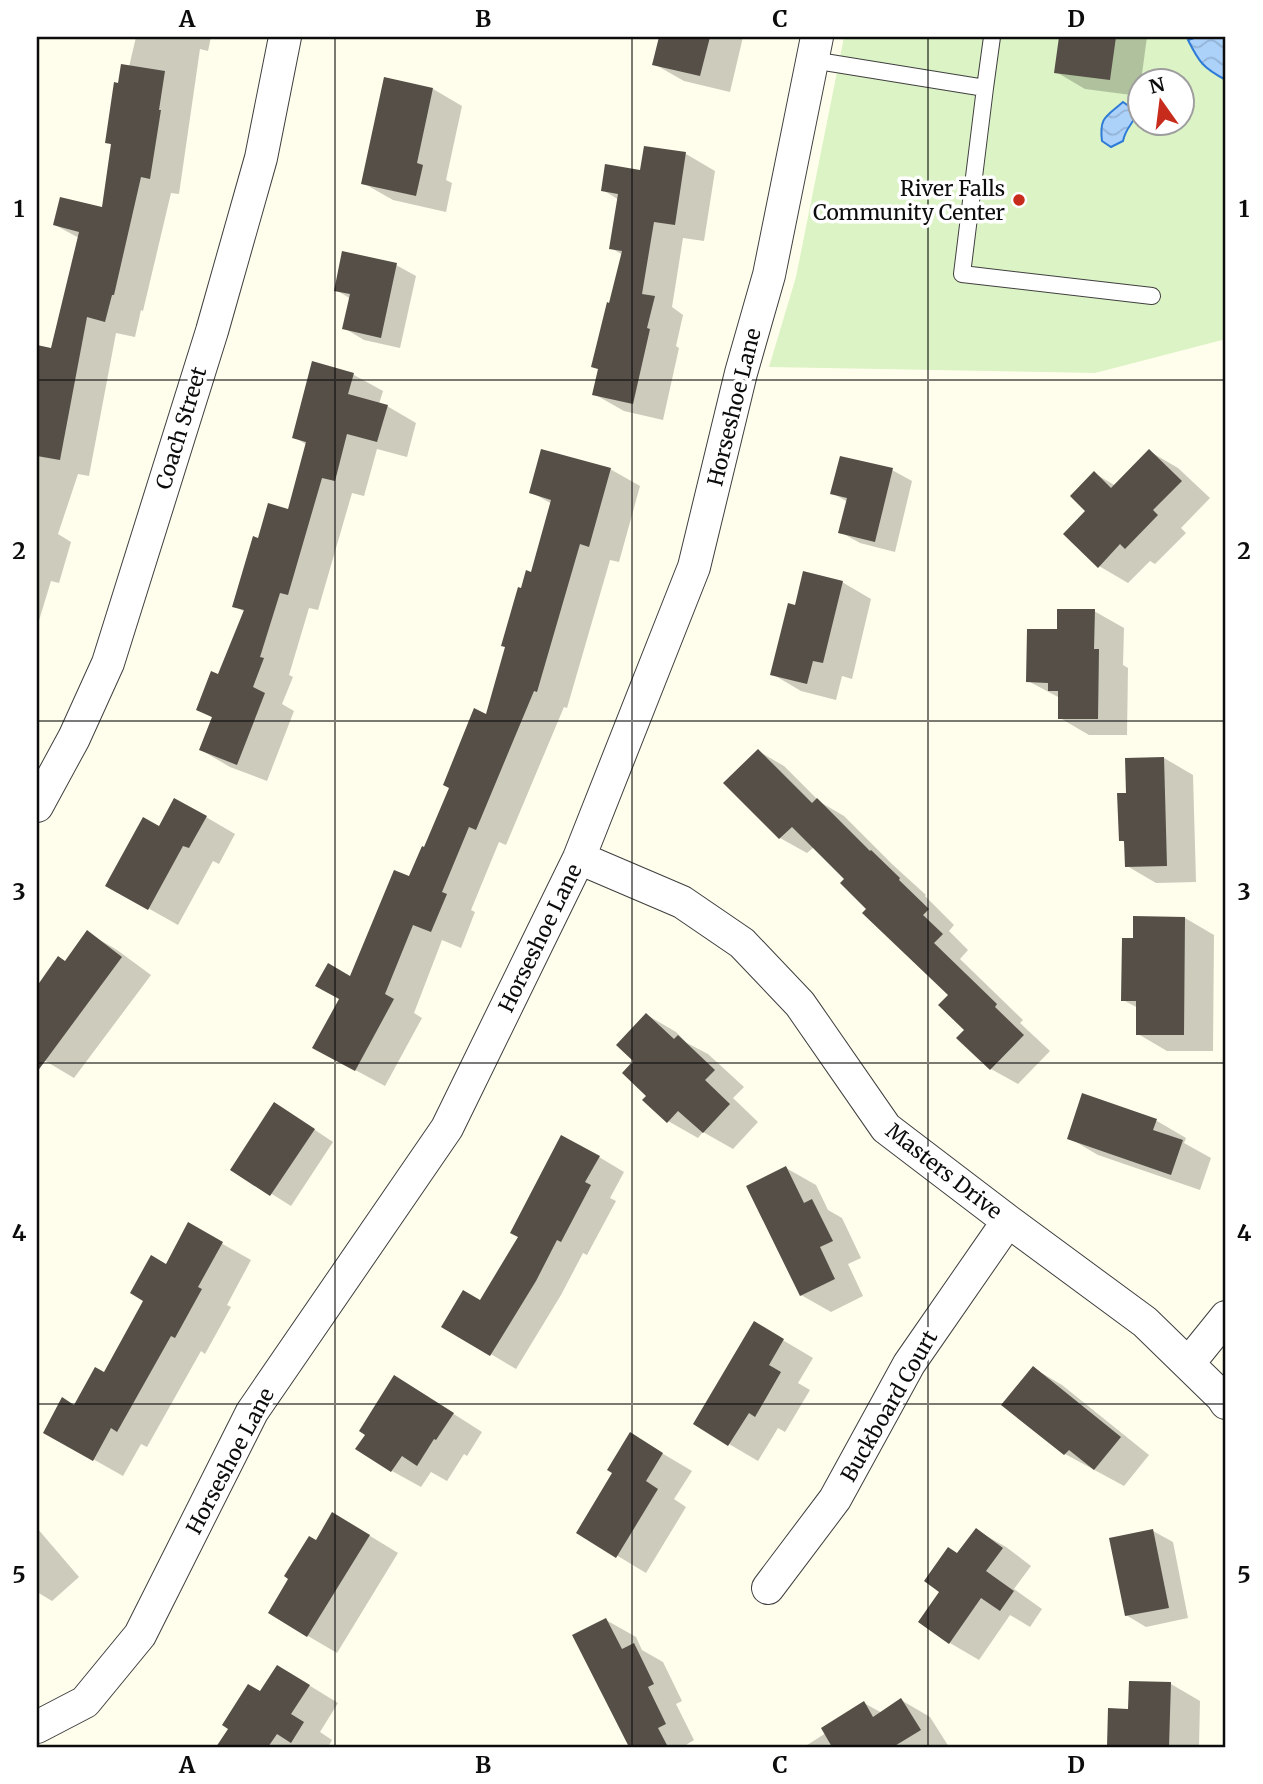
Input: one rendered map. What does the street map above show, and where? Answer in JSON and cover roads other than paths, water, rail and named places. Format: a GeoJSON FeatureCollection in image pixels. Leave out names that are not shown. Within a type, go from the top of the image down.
{"type":"FeatureCollection","features":[{"type":"Feature","properties":{"kind":"street","name":"Coach Street"},"geometry":{"type":"LineString","coordinates":[[37,806],[74,738],[107,663],[216,318],[261,158],[285,37]]}},
{"type":"Feature","properties":{"kind":"street","name":"Horseshoe Lane"},"geometry":{"type":"LineString","coordinates":[[37,1727],[85,1702],[140,1635],[252,1412],[447,1128],[579,858],[694,566],[741,373],[769,275],[815,49]]}},
{"type":"Feature","properties":{"kind":"street","name":"Masters Drive"},"geometry":{"type":"LineString","coordinates":[[579,858],[682,902],[742,943],[800,1004],[886,1128],[1145,1322],[1226,1403]]}},
{"type":"Feature","properties":{"kind":"street","name":"Buckboard Court"},"geometry":{"type":"LineString","coordinates":[[768,1588],[835,1499],[909,1364],[1008,1221]]}},
{"type":"Feature","properties":{"kind":"street"},"geometry":{"type":"LineString","coordinates":[[1188,1364],[1226,1317]]}},
{"type":"Feature","properties":{"kind":"lane"},"geometry":{"type":"LineString","coordinates":[[992,37],[962,274],[1152,296]]}},
{"type":"Feature","properties":{"kind":"lane"},"geometry":{"type":"LineString","coordinates":[[815,49],[985,88]]}},
{"type":"Feature","properties":{"kind":"water"},"geometry":{"type":"Polygon","coordinates":[[[1197,37],[1226,37],[1226,80],[1212,72],[1199,59],[1188,40],[1197,37]]]}},
{"type":"Feature","properties":{"kind":"water"},"geometry":{"type":"Polygon","coordinates":[[[1123,102],[1126,104],[1126,133],[1123,141],[1111,147],[1102,141],[1101,133],[1103,122],[1123,102]]]}},
{"type":"Feature","properties":{"kind":"place","name":"River Falls Community Center"},"geometry":{"type":"Point","coordinates":[1019,200]}}]}
